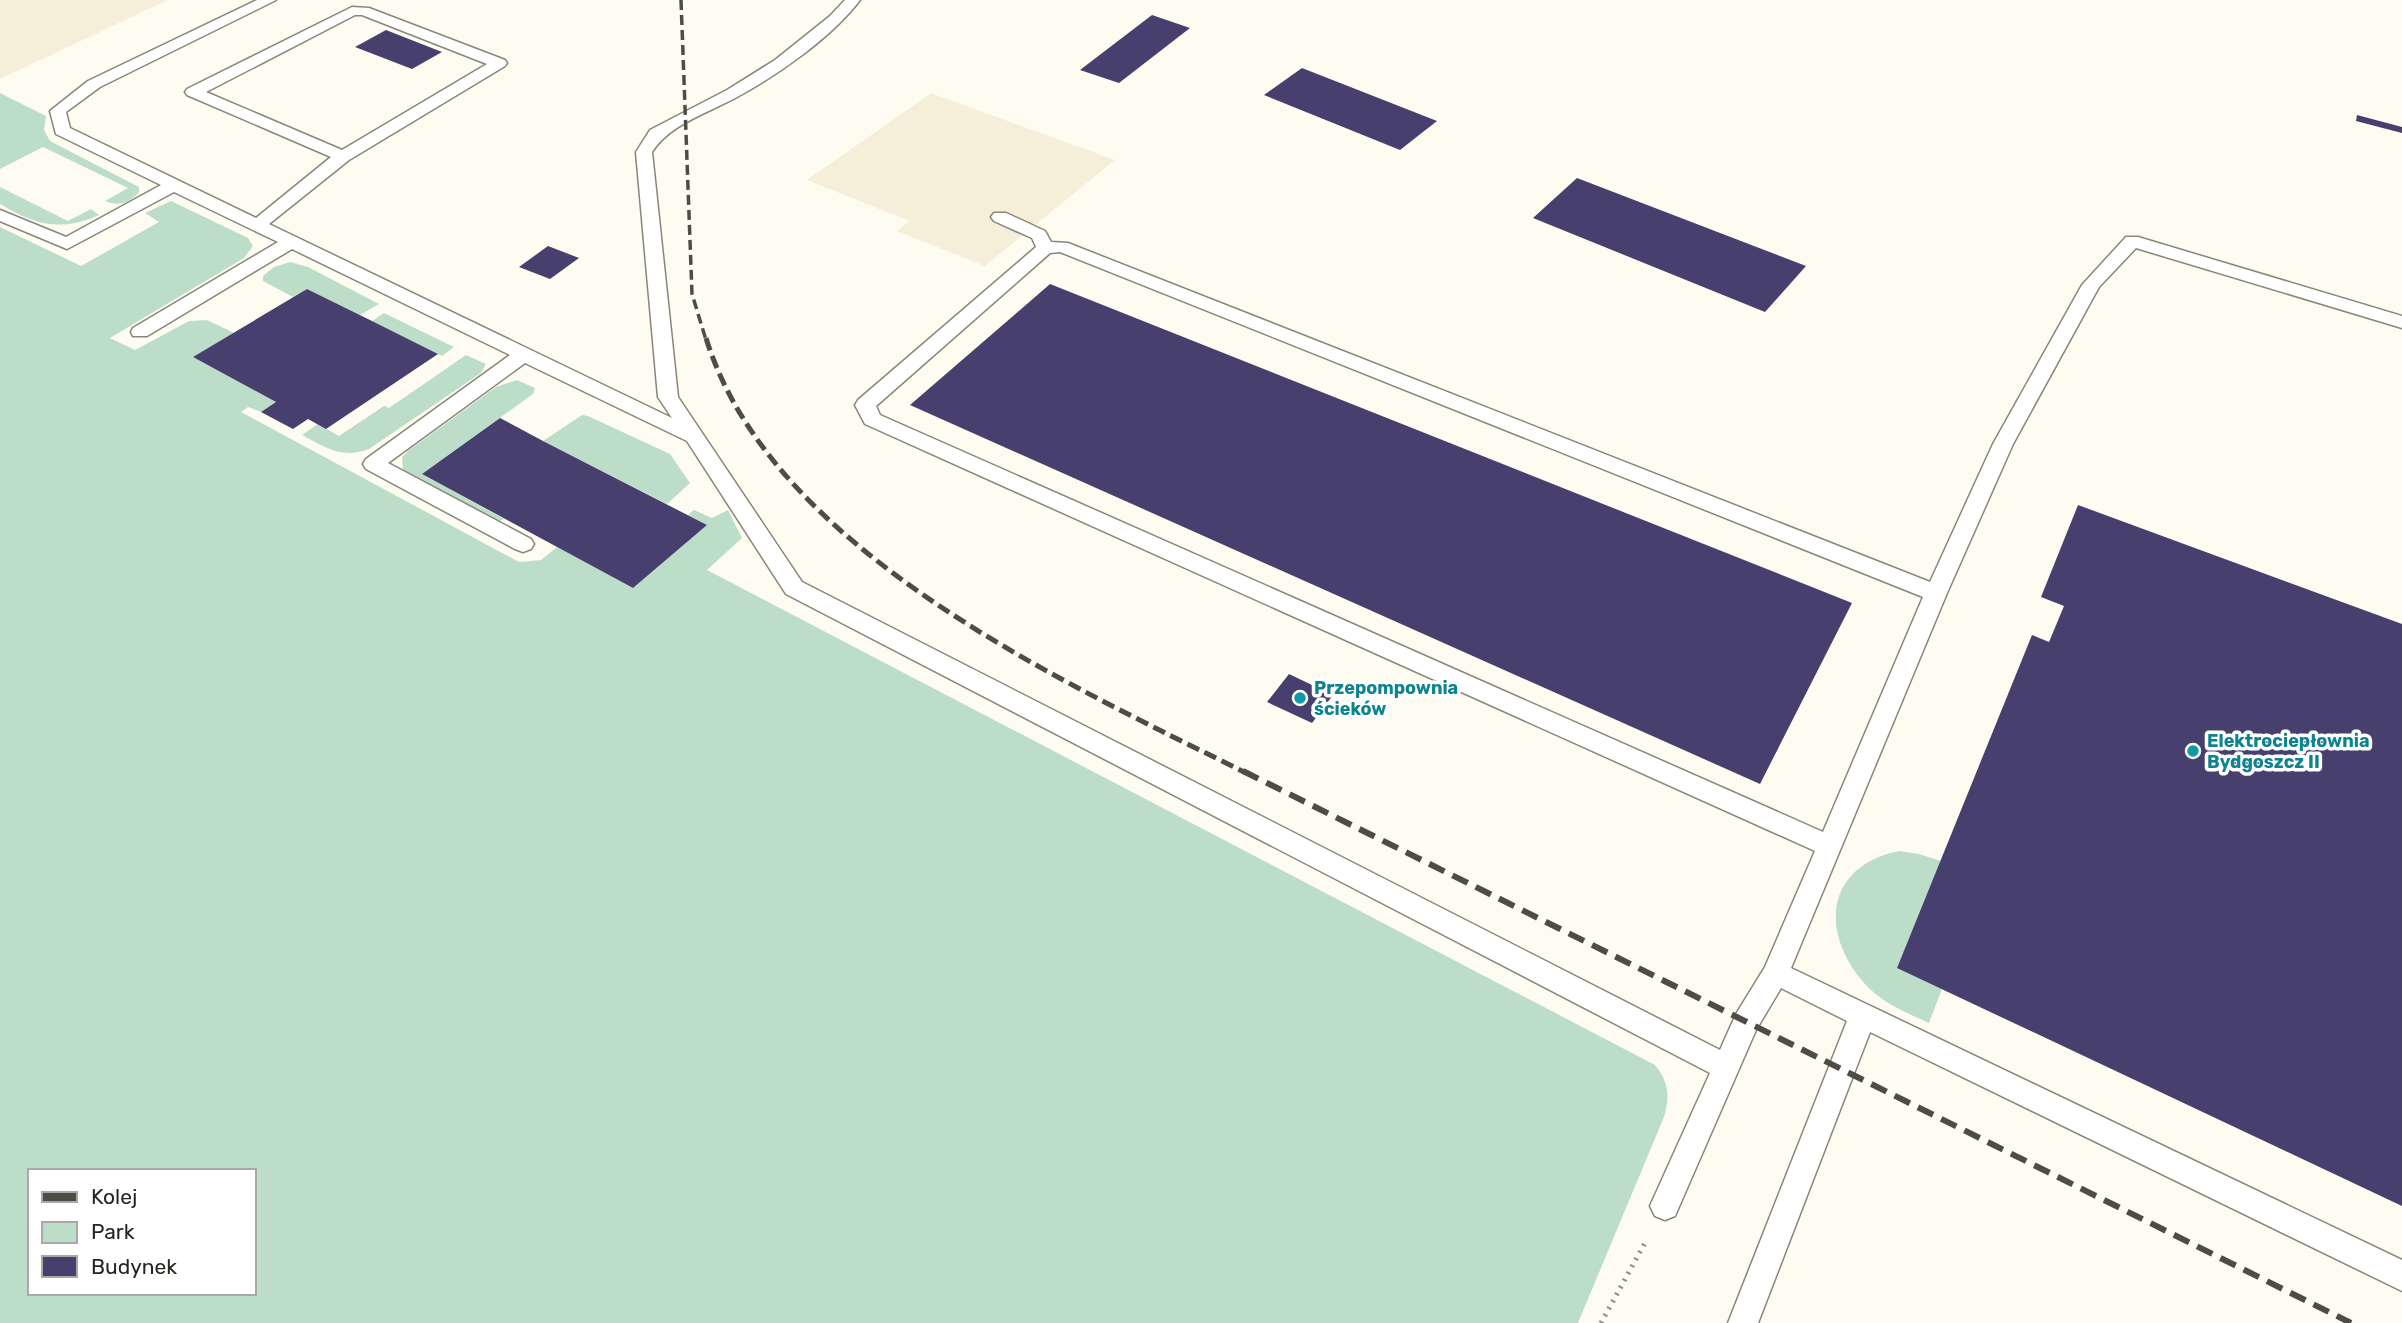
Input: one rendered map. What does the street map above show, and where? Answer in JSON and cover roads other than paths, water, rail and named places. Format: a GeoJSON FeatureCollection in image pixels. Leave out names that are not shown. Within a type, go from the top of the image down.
{"type":"FeatureCollection","features":[{"type":"Feature","properties":{"kind":"lane"},"geometry":{"type":"LineString","coordinates":[[268,0],[94,85],[58,111],[62,131],[695,438]]}},
{"type":"Feature","properties":{"kind":"lane"},"geometry":{"type":"LineString","coordinates":[[854,1],[781,63],[733,93],[656,133],[644,152],[668,397],[794,588],[1728,1068]]}},
{"type":"Feature","properties":{"kind":"lane"},"geometry":{"type":"LineString","coordinates":[[256,226],[343,156],[499,63],[364,11],[352,10],[193,92],[343,156]]}},
{"type":"Feature","properties":{"kind":"lane"},"geometry":{"type":"LineString","coordinates":[[0,215],[67,244],[172,186]]}},
{"type":"Feature","properties":{"kind":"lane"},"geometry":{"type":"LineString","coordinates":[[1000,217],[1039,235],[1045,248]]}},
{"type":"Feature","properties":{"kind":"lane"},"geometry":{"type":"LineString","coordinates":[[1665,1206],[1746,1023],[1776,974],[1936,593],[2003,444],[2091,285],[2132,241],[2402,322]]}},
{"type":"Feature","properties":{"kind":"lane"},"geometry":{"type":"LineString","coordinates":[[140,332],[290,243]]}},
{"type":"Feature","properties":{"kind":"lane"},"geometry":{"type":"LineString","coordinates":[[1830,846],[872,419],[865,405],[1045,248],[1062,247],[1936,593]]}},
{"type":"Feature","properties":{"kind":"lane"},"geometry":{"type":"LineString","coordinates":[[523,355],[373,464],[523,544]]}},
{"type":"Feature","properties":{"kind":"lane"},"geometry":{"type":"LineString","coordinates":[[1776,974],[2402,1276]]}},
{"type":"Feature","properties":{"kind":"lane"},"geometry":{"type":"LineString","coordinates":[[1747,1321],[1863,1015]]}},
{"type":"Feature","properties":{"kind":"railway"},"geometry":{"type":"LineString","coordinates":[[681,0],[692,294],[706,340]]}},
{"type":"Feature","properties":{"kind":"railway"},"geometry":{"type":"LineString","coordinates":[[706,338],[740,414],[792,482],[857,545],[931,600],[1011,651],[1093,696],[1246,773]]}},
{"type":"Feature","properties":{"kind":"railway"},"geometry":{"type":"LineString","coordinates":[[1243,771],[2351,1323]]}},
{"type":"Feature","properties":{"kind":"place","name":"Przepompownia ścieków"},"geometry":{"type":"Point","coordinates":[1300,698]}},
{"type":"Feature","properties":{"kind":"place","name":"Elektrociepłownia Bydgoszcz II"},"geometry":{"type":"Point","coordinates":[2193,751]}}]}
